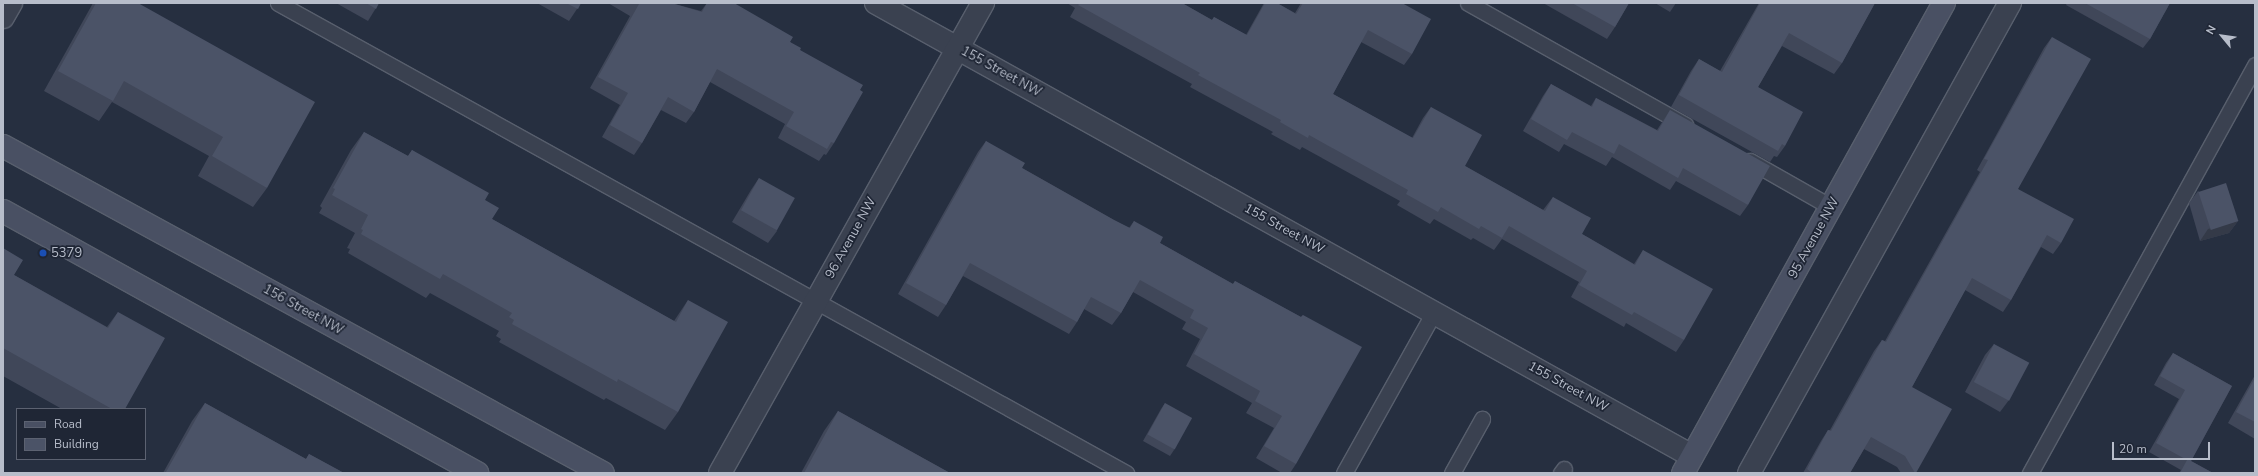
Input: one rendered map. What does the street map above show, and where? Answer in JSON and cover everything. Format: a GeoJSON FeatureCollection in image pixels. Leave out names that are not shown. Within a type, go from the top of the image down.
{"type":"FeatureCollection","features":[{"type":"Feature","properties":{"kind":"main road","name":"95 Avenue NW"},"geometry":{"type":"LineString","coordinates":[[1688,464],[1944,3]]}},
{"type":"Feature","properties":{"kind":"main road","name":"156 Street NW"},"geometry":{"type":"LineString","coordinates":[[3,146],[603,473]]}},
{"type":"Feature","properties":{"kind":"main road"},"geometry":{"type":"LineString","coordinates":[[3,211],[477,473]]}},
{"type":"Feature","properties":{"kind":"street"},"geometry":{"type":"LineString","coordinates":[[3,17],[11,3]]}},
{"type":"Feature","properties":{"kind":"street","name":"155 Street NW"},"geometry":{"type":"LineString","coordinates":[[876,3],[1434,312],[1688,464]]}},
{"type":"Feature","properties":{"kind":"street","name":"96 Avenue NW"},"geometry":{"type":"LineString","coordinates":[[720,473],[983,3]]}},
{"type":"Feature","properties":{"kind":"street"},"geometry":{"type":"LineString","coordinates":[[1749,473],[2010,3]]}},
{"type":"Feature","properties":{"kind":"lane"},"geometry":{"type":"LineString","coordinates":[[278,3],[1126,473]]}},
{"type":"Feature","properties":{"kind":"lane"},"geometry":{"type":"LineString","coordinates":[[1468,3],[1695,130]]}},
{"type":"Feature","properties":{"kind":"lane"},"geometry":{"type":"LineString","coordinates":[[2030,473],[2255,65]]}},
{"type":"Feature","properties":{"kind":"lane"},"geometry":{"type":"LineString","coordinates":[[1737,154],[1831,207]]}},
{"type":"Feature","properties":{"kind":"lane"},"geometry":{"type":"LineString","coordinates":[[1344,473],[1434,312]]}},
{"type":"Feature","properties":{"kind":"lane"},"geometry":{"type":"LineString","coordinates":[[1452,473],[1482,419]]}},
{"type":"Feature","properties":{"kind":"building"},"geometry":{"type":"Polygon","coordinates":[[[96,3],[138,3],[315,102],[267,188],[212,156],[223,137],[124,81],[113,101],[58,71],[96,3]]]}},
{"type":"Feature","properties":{"kind":"building"},"geometry":{"type":"Polygon","coordinates":[[[366,3],[379,3],[376,9],[366,3]]]}},
{"type":"Feature","properties":{"kind":"building"},"geometry":{"type":"Polygon","coordinates":[[[566,3],[581,3],[578,9],[566,3]]]}},
{"type":"Feature","properties":{"kind":"building"},"geometry":{"type":"Polygon","coordinates":[[[637,3],[671,3],[702,12],[707,3],[734,3],[793,37],[790,42],[801,48],[800,50],[863,85],[860,90],[863,92],[834,143],[831,142],[827,149],[786,126],[794,112],[717,69],[694,112],[668,97],[642,143],[610,125],[628,93],[598,77],[639,4],[637,3]]]}},
{"type":"Feature","properties":{"kind":"building"},"geometry":{"type":"Polygon","coordinates":[[[1080,3],[1182,3],[1212,20],[1214,17],[1247,35],[1265,3],[1277,3],[1296,14],[1303,3],[1402,3],[1431,19],[1412,54],[1368,30],[1333,94],[1413,138],[1431,107],[1482,135],[1465,166],[1545,211],[1553,197],[1591,218],[1582,234],[1635,265],[1643,250],[1713,289],[1684,340],[1634,312],[1632,315],[1579,285],[1587,271],[1509,226],[1502,238],[1481,226],[1479,229],[1441,207],[1438,212],[1406,194],[1408,190],[1309,135],[1308,138],[1280,122],[1281,120],[1198,75],[1200,73],[1078,5],[1080,3]]]}},
{"type":"Feature","properties":{"kind":"building"},"geometry":{"type":"Polygon","coordinates":[[[1572,3],[1629,3],[1615,27],[1572,3]]]}},
{"type":"Feature","properties":{"kind":"building"},"geometry":{"type":"Polygon","coordinates":[[[1760,3],[1875,3],[1842,63],[1789,33],[1758,87],[1803,112],[1785,146],[1782,144],[1778,151],[1679,95],[1699,59],[1722,72],[1760,3]]]}},
{"type":"Feature","properties":{"kind":"building"},"geometry":{"type":"Polygon","coordinates":[[[2085,3],[2170,3],[2150,39],[2085,3]]]}},
{"type":"Feature","properties":{"kind":"building"},"geometry":{"type":"Polygon","coordinates":[[[2052,37],[2091,59],[2018,189],[2074,219],[2061,243],[2047,235],[2011,300],[1972,278],[1912,387],[1952,409],[1916,473],[1905,456],[1871,437],[1850,473],[1812,473],[1807,469],[1828,430],[1831,431],[1882,340],[1886,342],[1988,160],[1984,159],[2052,37]]]}},
{"type":"Feature","properties":{"kind":"building"},"geometry":{"type":"Polygon","coordinates":[[[1551,84],[1592,107],[1596,98],[1658,131],[1670,110],[1770,166],[1748,205],[1683,168],[1678,178],[1619,144],[1614,154],[1572,132],[1567,140],[1531,119],[1551,84]]]}},
{"type":"Feature","properties":{"kind":"building"},"geometry":{"type":"Polygon","coordinates":[[[364,132],[408,156],[412,150],[489,193],[485,200],[499,208],[492,219],[676,322],[688,300],[728,322],[678,412],[618,379],[617,382],[512,324],[514,320],[509,317],[512,313],[443,274],[440,279],[361,234],[363,230],[361,229],[368,215],[332,195],[335,189],[333,188],[364,132]]]}},
{"type":"Feature","properties":{"kind":"building"},"geometry":{"type":"Polygon","coordinates":[[[986,141],[1025,163],[1022,168],[1114,220],[1130,228],[1134,221],[1163,237],[1160,243],[1233,284],[1235,281],[1301,317],[1303,315],[1362,347],[1296,464],[1264,446],[1282,416],[1255,401],[1260,391],[1194,354],[1208,328],[1190,318],[1194,310],[1140,280],[1121,313],[1091,297],[1077,322],[970,263],[946,305],[906,283],[986,141]]]}},
{"type":"Feature","properties":{"kind":"building"},"geometry":{"type":"Polygon","coordinates":[[[759,178],[795,198],[777,230],[741,210],[759,178]]]}},
{"type":"Feature","properties":{"kind":"building"},"geometry":{"type":"Polygon","coordinates":[[[2226,183],[2238,221],[2211,230],[2198,192],[2226,183]]]}},
{"type":"Feature","properties":{"kind":"building"},"geometry":{"type":"Polygon","coordinates":[[[3,248],[23,260],[14,275],[108,328],[118,312],[165,338],[126,408],[110,408],[3,348],[3,248]]]}},
{"type":"Feature","properties":{"kind":"building"},"geometry":{"type":"Polygon","coordinates":[[[1994,344],[2029,363],[2009,401],[1974,382],[1994,344]]]}},
{"type":"Feature","properties":{"kind":"building"},"geometry":{"type":"Polygon","coordinates":[[[2173,353],[2232,386],[2191,461],[2213,473],[2180,473],[2187,460],[2156,443],[2185,390],[2160,376],[2173,353]]]}},
{"type":"Feature","properties":{"kind":"building"},"geometry":{"type":"Polygon","coordinates":[[[2255,378],[2255,422],[2236,412],[2255,378]]]}},
{"type":"Feature","properties":{"kind":"building"},"geometry":{"type":"Polygon","coordinates":[[[205,403],[306,459],[309,454],[344,473],[166,472],[205,403]]]}},
{"type":"Feature","properties":{"kind":"building"},"geometry":{"type":"Polygon","coordinates":[[[1165,403],[1192,418],[1175,450],[1148,434],[1165,403]]]}},
{"type":"Feature","properties":{"kind":"building"},"geometry":{"type":"Polygon","coordinates":[[[838,411],[950,473],[804,473],[838,411]]]}},
{"type":"Feature","properties":{"kind":"place","name":"5379"},"geometry":{"type":"Point","coordinates":[43,253]}}]}
